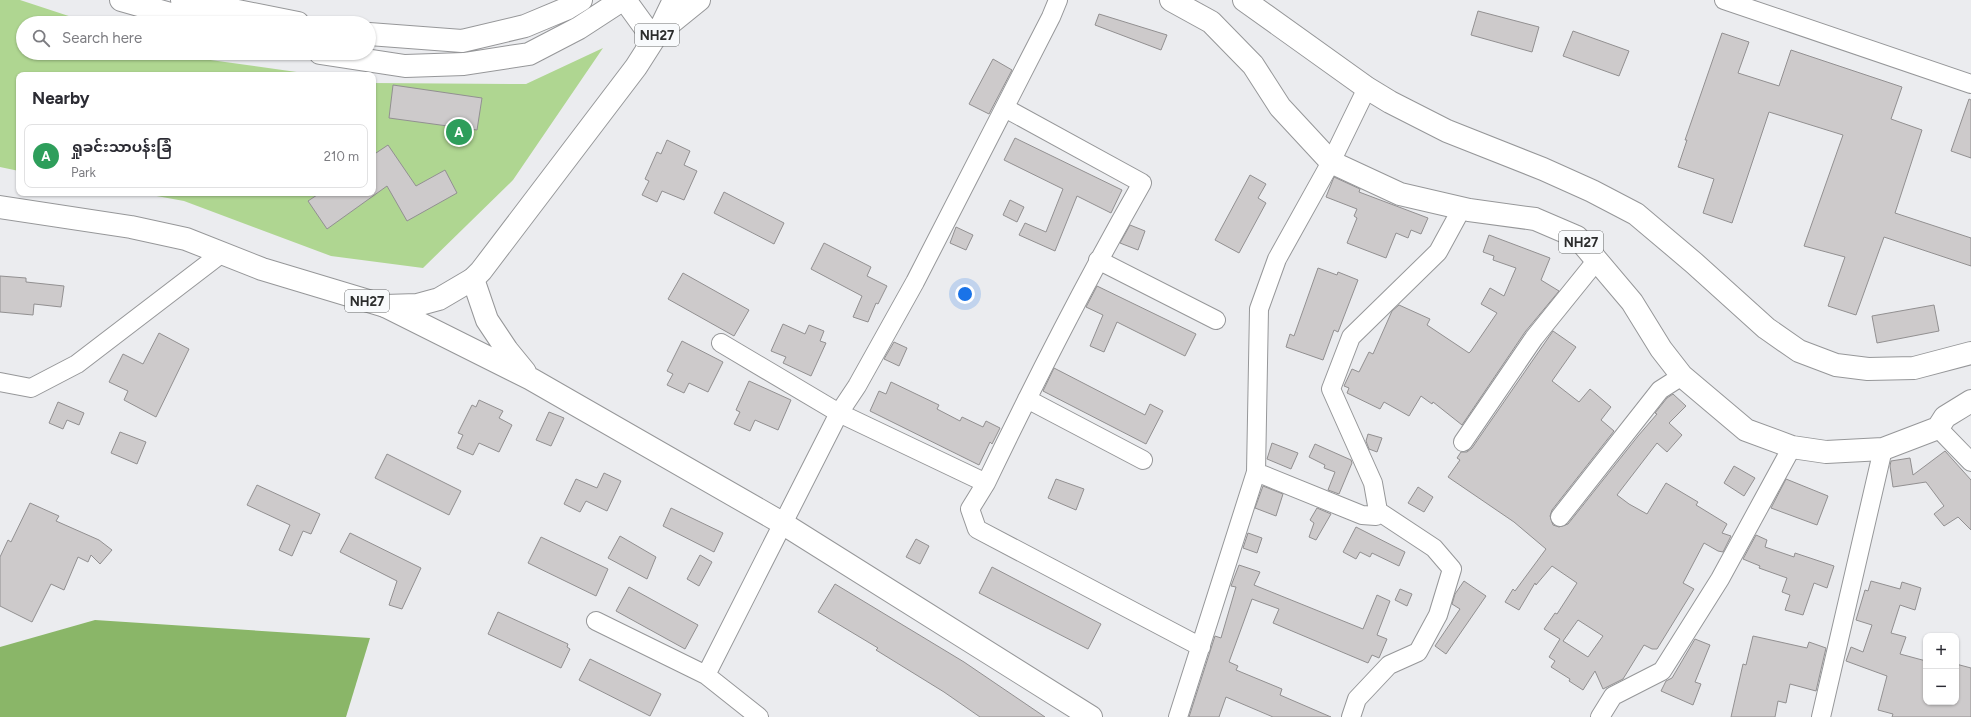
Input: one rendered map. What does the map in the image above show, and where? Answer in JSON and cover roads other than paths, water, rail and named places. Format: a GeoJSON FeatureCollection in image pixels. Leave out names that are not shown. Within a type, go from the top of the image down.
{"type":"FeatureCollection","features":[{"type":"Feature","properties":{"kind":"main road"},"geometry":{"type":"LineString","coordinates":[[121,0],[177,16]]}},
{"type":"Feature","properties":{"kind":"main road"},"geometry":{"type":"LineString","coordinates":[[182,0],[263,16]]}},
{"type":"Feature","properties":{"kind":"main road"},"geometry":{"type":"LineString","coordinates":[[376,35],[462,42],[525,26],[568,8],[581,0]]}},
{"type":"Feature","properties":{"kind":"main road"},"geometry":{"type":"LineString","coordinates":[[366,60],[405,66],[464,64],[529,54],[579,28],[624,0],[653,30],[699,0]]}},
{"type":"Feature","properties":{"kind":"main road","name":"NH27"},"geometry":{"type":"LineString","coordinates":[[653,30],[659,0]]}},
{"type":"Feature","properties":{"kind":"main road","name":"NH27"},"geometry":{"type":"LineString","coordinates":[[0,207],[139,229],[186,239],[262,270],[385,306],[417,305],[439,299],[473,279],[636,68],[639,49],[674,0]]}},
{"type":"Feature","properties":{"kind":"main road","name":"NH27"},"geometry":{"type":"LineString","coordinates":[[1171,0],[1211,22],[1253,65],[1280,107],[1331,162],[1400,194],[1462,208],[1535,219],[1577,237],[1632,302],[1662,349],[1682,376],[1746,430],[1792,447],[1826,452],[1883,449],[1938,428],[1945,417],[1971,401]]}},
{"type":"Feature","properties":{"kind":"main road"},"geometry":{"type":"LineString","coordinates":[[1244,0],[1390,102],[1447,131],[1542,169],[1592,191],[1636,214],[1694,263],[1766,328],[1799,350],[1836,365],[1868,369],[1914,368],[1971,353]]}},
{"type":"Feature","properties":{"kind":"main road"},"geometry":{"type":"LineString","coordinates":[[473,279],[487,320],[507,350],[531,379]]}},
{"type":"Feature","properties":{"kind":"main road"},"geometry":{"type":"LineString","coordinates":[[385,306],[531,379],[782,523],[1091,717]]}},
{"type":"Feature","properties":{"kind":"street"},"geometry":{"type":"LineString","coordinates":[[706,675],[839,413],[857,386],[915,282],[1005,108],[1051,17],[1058,0]]}},
{"type":"Feature","properties":{"kind":"street"},"geometry":{"type":"LineString","coordinates":[[1724,0],[1971,84]]}},
{"type":"Feature","properties":{"kind":"street"},"geometry":{"type":"LineString","coordinates":[[1178,717],[1256,472],[1259,309],[1277,259],[1331,162],[1368,88]]}},
{"type":"Feature","properties":{"kind":"street"},"geometry":{"type":"LineString","coordinates":[[1005,108],[1142,183],[1098,260],[986,483],[970,509],[977,529],[1201,646]]}},
{"type":"Feature","properties":{"kind":"street"},"geometry":{"type":"LineString","coordinates":[[1351,717],[1357,699],[1389,665],[1418,652],[1438,615],[1452,569],[1434,548],[1378,511],[1373,483],[1331,389],[1351,337],[1438,252],[1462,208]]}},
{"type":"Feature","properties":{"kind":"street"},"geometry":{"type":"LineString","coordinates":[[0,382],[31,388],[77,364],[222,253]]}},
{"type":"Feature","properties":{"kind":"street"},"geometry":{"type":"LineString","coordinates":[[1098,260],[1216,320]]}},
{"type":"Feature","properties":{"kind":"street"},"geometry":{"type":"LineString","coordinates":[[1463,442],[1534,338],[1597,260]]}},
{"type":"Feature","properties":{"kind":"street"},"geometry":{"type":"LineString","coordinates":[[721,343],[839,413],[986,483]]}},
{"type":"Feature","properties":{"kind":"street"},"geometry":{"type":"LineString","coordinates":[[1560,517],[1660,390],[1682,376]]}},
{"type":"Feature","properties":{"kind":"street"},"geometry":{"type":"LineString","coordinates":[[1027,399],[1143,460]]}},
{"type":"Feature","properties":{"kind":"street"},"geometry":{"type":"LineString","coordinates":[[1938,428],[1971,462]]}},
{"type":"Feature","properties":{"kind":"street"},"geometry":{"type":"LineString","coordinates":[[1600,717],[1613,696],[1662,671],[1720,579],[1792,447]]}},
{"type":"Feature","properties":{"kind":"street"},"geometry":{"type":"LineString","coordinates":[[1821,717],[1883,449]]}},
{"type":"Feature","properties":{"kind":"street"},"geometry":{"type":"LineString","coordinates":[[1256,472],[1362,515],[1376,516]]}},
{"type":"Feature","properties":{"kind":"street"},"geometry":{"type":"LineString","coordinates":[[596,621],[706,675],[759,717]]}},
{"type":"Feature","properties":{"kind":"place","name":"ရှုခင်းသာပန်းခြံ"},"geometry":{"type":"Point","coordinates":[459,132]}}]}
